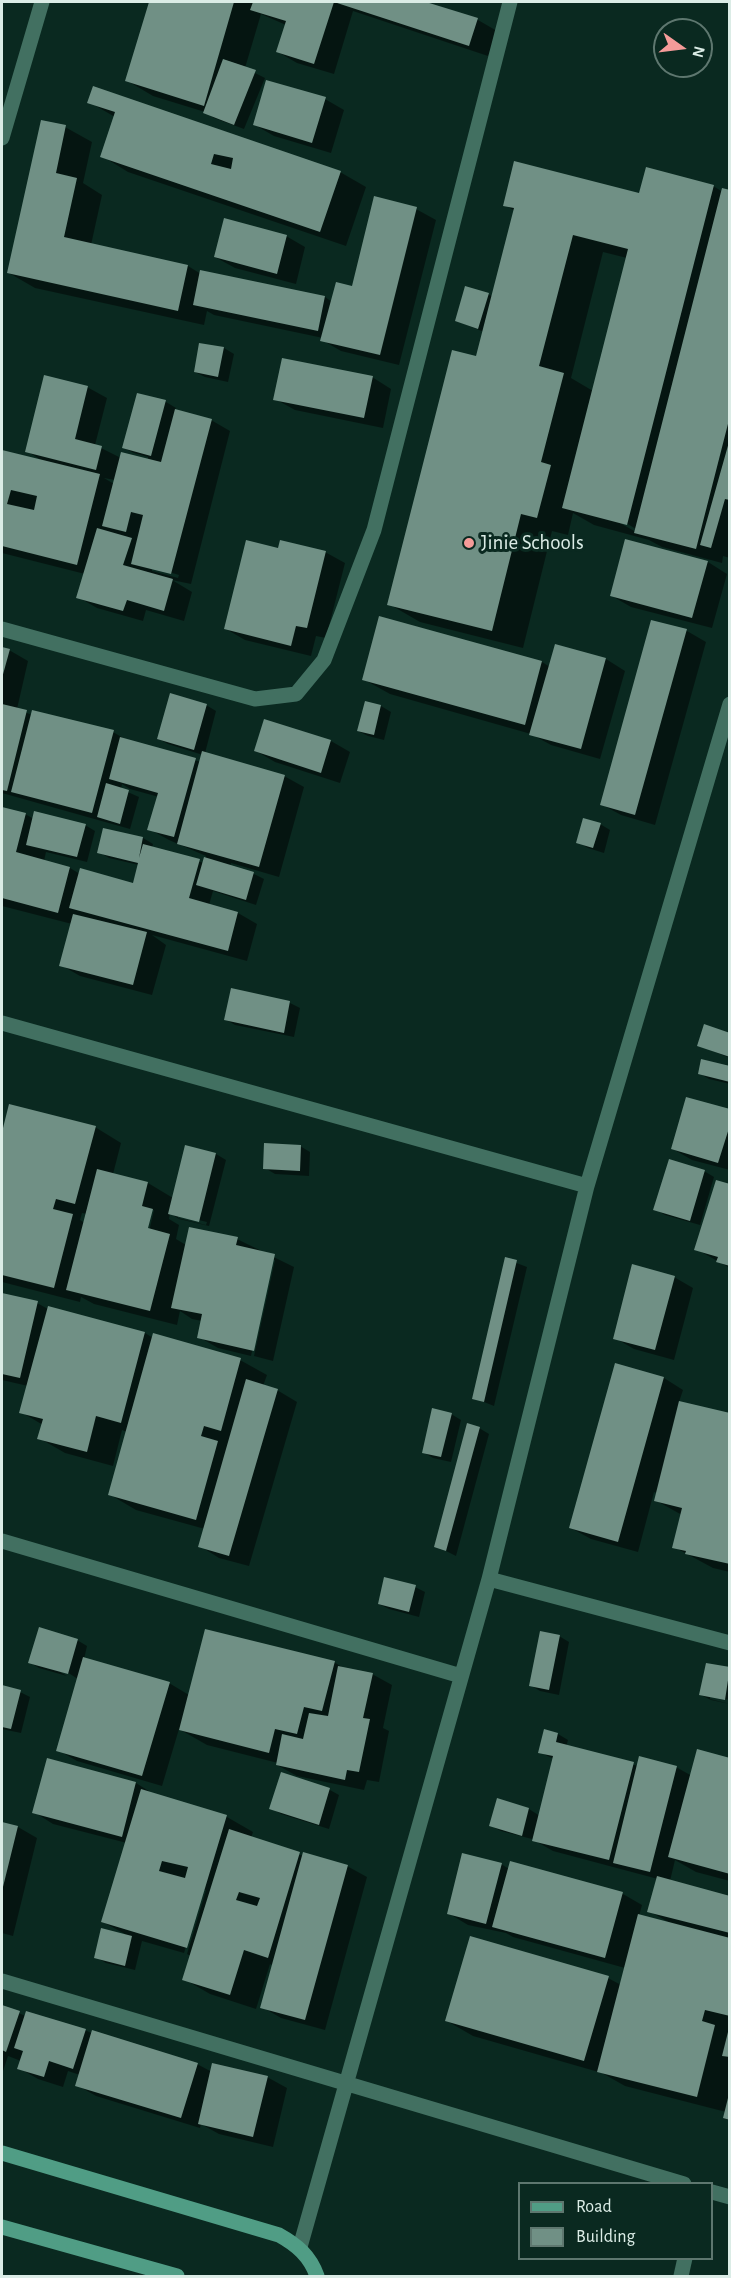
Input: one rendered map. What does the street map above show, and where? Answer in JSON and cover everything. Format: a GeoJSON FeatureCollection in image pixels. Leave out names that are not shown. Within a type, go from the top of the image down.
{"type":"FeatureCollection","features":[{"type":"Feature","properties":{"kind":"street"},"geometry":{"type":"LineString","coordinates":[[2,138],[42,2]]}},
{"type":"Feature","properties":{"kind":"street"},"geometry":{"type":"LineString","coordinates":[[2,629],[255,699],[296,694],[324,660],[374,530],[510,2]]}},
{"type":"Feature","properties":{"kind":"street"},"geometry":{"type":"LineString","coordinates":[[300,2247],[489,1579],[588,1186],[729,705]]}},
{"type":"Feature","properties":{"kind":"street"},"geometry":{"type":"LineString","coordinates":[[2,1023],[588,1186]]}},
{"type":"Feature","properties":{"kind":"street"},"geometry":{"type":"LineString","coordinates":[[2,1541],[461,1676]]}},
{"type":"Feature","properties":{"kind":"street"},"geometry":{"type":"LineString","coordinates":[[489,1579],[729,1643]]}},
{"type":"Feature","properties":{"kind":"street"},"geometry":{"type":"LineString","coordinates":[[2,1980],[677,2182]]}},
{"type":"Feature","properties":{"kind":"street"},"geometry":{"type":"LineString","coordinates":[[2,2152],[279,2235],[300,2247],[314,2267],[317,2277]]}},
{"type":"Feature","properties":{"kind":"street"},"geometry":{"type":"LineString","coordinates":[[713,2193],[729,2197]]}},
{"type":"Feature","properties":{"kind":"street"},"geometry":{"type":"LineString","coordinates":[[2,2227],[177,2277]]}},
{"type":"Feature","properties":{"kind":"street"},"geometry":{"type":"LineString","coordinates":[[681,2277],[685,2260]]}},
{"type":"Feature","properties":{"kind":"building"},"geometry":{"type":"Polygon","coordinates":[[[149,2],[234,2],[204,106],[125,81],[149,2]]]}},
{"type":"Feature","properties":{"kind":"building"},"geometry":{"type":"Polygon","coordinates":[[[253,2],[334,2],[314,64],[276,52],[286,21],[250,10],[253,2]]]}},
{"type":"Feature","properties":{"kind":"building"},"geometry":{"type":"Polygon","coordinates":[[[334,2],[426,2],[478,18],[469,46],[334,2]]]}},
{"type":"Feature","properties":{"kind":"building"},"geometry":{"type":"Polygon","coordinates":[[[223,59],[256,70],[234,125],[203,113],[223,59]]]}},
{"type":"Feature","properties":{"kind":"building"},"geometry":{"type":"Polygon","coordinates":[[[266,80],[326,97],[312,143],[253,125],[266,80]]]}},
{"type":"Feature","properties":{"kind":"building"},"geometry":{"type":"Polygon","coordinates":[[[93,86],[341,171],[320,232],[100,157],[115,112],[87,103],[93,86]],[[214,154],[211,164],[231,169],[233,158],[214,154]]]}},
{"type":"Feature","properties":{"kind":"building"},"geometry":{"type":"Polygon","coordinates":[[[41,120],[66,125],[56,173],[77,178],[64,237],[188,265],[178,311],[7,273],[41,120]]]}},
{"type":"Feature","properties":{"kind":"building"},"geometry":{"type":"Polygon","coordinates":[[[514,161],[639,193],[646,167],[714,185],[627,525],[562,508],[628,249],[573,235],[539,366],[564,373],[541,462],[551,465],[537,518],[521,514],[492,631],[387,605],[452,350],[476,356],[514,208],[503,206],[514,161]]]}},
{"type":"Feature","properties":{"kind":"building"},"geometry":{"type":"Polygon","coordinates":[[[722,188],[730,190],[730,416],[696,549],[634,533],[722,188]]]}},
{"type":"Feature","properties":{"kind":"building"},"geometry":{"type":"Polygon","coordinates":[[[374,196],[417,207],[380,355],[320,341],[336,282],[352,286],[374,196]]]}},
{"type":"Feature","properties":{"kind":"building"},"geometry":{"type":"Polygon","coordinates":[[[224,218],[287,235],[277,274],[214,257],[224,218]]]}},
{"type":"Feature","properties":{"kind":"building"},"geometry":{"type":"Polygon","coordinates":[[[200,270],[325,296],[318,331],[193,305],[200,270]]]}},
{"type":"Feature","properties":{"kind":"building"},"geometry":{"type":"Polygon","coordinates":[[[465,286],[489,293],[478,329],[455,321],[465,286]]]}},
{"type":"Feature","properties":{"kind":"building"},"geometry":{"type":"Polygon","coordinates":[[[199,343],[224,347],[218,377],[194,372],[199,343]]]}},
{"type":"Feature","properties":{"kind":"building"},"geometry":{"type":"Polygon","coordinates":[[[282,358],[373,376],[364,418],[273,400],[282,358]]]}},
{"type":"Feature","properties":{"kind":"building"},"geometry":{"type":"Polygon","coordinates":[[[44,375],[88,386],[75,439],[102,446],[96,470],[25,452],[44,375]]]}},
{"type":"Feature","properties":{"kind":"building"},"geometry":{"type":"Polygon","coordinates":[[[137,393],[166,400],[151,456],[122,448],[137,393]]]}},
{"type":"Feature","properties":{"kind":"building"},"geometry":{"type":"Polygon","coordinates":[[[175,409],[212,419],[171,574],[131,564],[143,515],[131,512],[126,532],[102,526],[121,452],[161,462],[175,409]]]}},
{"type":"Feature","properties":{"kind":"building"},"geometry":{"type":"Polygon","coordinates":[[[729,442],[730,500],[725,499],[711,548],[700,545],[729,442]]]}},
{"type":"Feature","properties":{"kind":"building"},"geometry":{"type":"Polygon","coordinates":[[[2,450],[100,474],[77,565],[2,546],[2,450]],[[11,490],[7,504],[34,510],[37,496],[11,490]]]}},
{"type":"Feature","properties":{"kind":"building"},"geometry":{"type":"Polygon","coordinates":[[[97,528],[132,538],[123,565],[173,579],[164,611],[127,600],[123,611],[76,598],[97,528]]]}},
{"type":"Feature","properties":{"kind":"building"},"geometry":{"type":"Polygon","coordinates":[[[625,539],[708,561],[692,618],[610,596],[625,539]]]}},
{"type":"Feature","properties":{"kind":"building"},"geometry":{"type":"Polygon","coordinates":[[[246,540],[278,548],[280,540],[326,551],[307,628],[296,626],[291,646],[224,629],[246,540]]]}},
{"type":"Feature","properties":{"kind":"building"},"geometry":{"type":"Polygon","coordinates":[[[379,616],[542,661],[525,725],[362,680],[379,616]]]}},
{"type":"Feature","properties":{"kind":"building"},"geometry":{"type":"Polygon","coordinates":[[[651,620],[687,629],[635,815],[600,805],[651,620]]]}},
{"type":"Feature","properties":{"kind":"building"},"geometry":{"type":"Polygon","coordinates":[[[555,644],[606,658],[581,749],[529,735],[555,644]]]}},
{"type":"Feature","properties":{"kind":"building"},"geometry":{"type":"Polygon","coordinates":[[[2,647],[10,649],[2,678],[2,647]]]}},
{"type":"Feature","properties":{"kind":"building"},"geometry":{"type":"Polygon","coordinates":[[[170,693],[207,704],[194,750],[157,739],[170,693]]]}},
{"type":"Feature","properties":{"kind":"building"},"geometry":{"type":"Polygon","coordinates":[[[365,701],[381,705],[374,735],[357,731],[365,701]]]}},
{"type":"Feature","properties":{"kind":"building"},"geometry":{"type":"Polygon","coordinates":[[[2,704],[27,710],[7,791],[2,790],[2,704]]]}},
{"type":"Feature","properties":{"kind":"building"},"geometry":{"type":"Polygon","coordinates":[[[32,710],[114,730],[92,813],[11,792],[32,710]]]}},
{"type":"Feature","properties":{"kind":"building"},"geometry":{"type":"Polygon","coordinates":[[[264,719],[331,740],[321,773],[254,751],[264,719]]]}},
{"type":"Feature","properties":{"kind":"building"},"geometry":{"type":"Polygon","coordinates":[[[120,737],[196,758],[174,837],[147,830],[158,793],[109,779],[120,737]]]}},
{"type":"Feature","properties":{"kind":"building"},"geometry":{"type":"Polygon","coordinates":[[[202,751],[285,775],[259,867],[177,844],[202,751]]]}},
{"type":"Feature","properties":{"kind":"building"},"geometry":{"type":"Polygon","coordinates":[[[106,783],[129,790],[120,824],[97,817],[106,783]]]}},
{"type":"Feature","properties":{"kind":"building"},"geometry":{"type":"Polygon","coordinates":[[[2,807],[26,813],[16,852],[70,867],[58,913],[2,898],[2,807]]]}},
{"type":"Feature","properties":{"kind":"building"},"geometry":{"type":"Polygon","coordinates":[[[34,811],[86,824],[77,857],[26,845],[34,811]]]}},
{"type":"Feature","properties":{"kind":"building"},"geometry":{"type":"Polygon","coordinates":[[[583,818],[601,823],[593,848],[576,843],[583,818]]]}},
{"type":"Feature","properties":{"kind":"building"},"geometry":{"type":"Polygon","coordinates":[[[103,828],[143,837],[139,858],[143,844],[200,859],[189,898],[238,912],[228,951],[69,908],[80,868],[133,883],[138,863],[97,853],[103,828]]]}},
{"type":"Feature","properties":{"kind":"building"},"geometry":{"type":"Polygon","coordinates":[[[204,857],[254,872],[246,900],[196,885],[204,857]]]}},
{"type":"Feature","properties":{"kind":"building"},"geometry":{"type":"Polygon","coordinates":[[[73,914],[147,932],[133,985],[59,966],[73,914]]]}},
{"type":"Feature","properties":{"kind":"building"},"geometry":{"type":"Polygon","coordinates":[[[231,988],[290,1001],[284,1033],[224,1020],[231,988]]]}},
{"type":"Feature","properties":{"kind":"building"},"geometry":{"type":"Polygon","coordinates":[[[704,1024],[730,1033],[730,1057],[697,1046],[704,1024]]]}},
{"type":"Feature","properties":{"kind":"building"},"geometry":{"type":"Polygon","coordinates":[[[701,1059],[730,1066],[730,1082],[698,1074],[701,1059]]]}},
{"type":"Feature","properties":{"kind":"building"},"geometry":{"type":"Polygon","coordinates":[[[686,1097],[730,1109],[730,1125],[718,1163],[671,1149],[686,1097]]]}},
{"type":"Feature","properties":{"kind":"building"},"geometry":{"type":"Polygon","coordinates":[[[9,1104],[96,1126],[75,1204],[56,1199],[53,1209],[73,1214],[54,1288],[2,1275],[2,1132],[9,1104]]]}},
{"type":"Feature","properties":{"kind":"building"},"geometry":{"type":"Polygon","coordinates":[[[264,1143],[301,1145],[300,1171],[263,1169],[264,1143]]]}},
{"type":"Feature","properties":{"kind":"building"},"geometry":{"type":"Polygon","coordinates":[[[185,1145],[216,1153],[199,1222],[168,1214],[185,1145]]]}},
{"type":"Feature","properties":{"kind":"building"},"geometry":{"type":"Polygon","coordinates":[[[669,1159],[705,1170],[690,1221],[653,1210],[669,1159]]]}},
{"type":"Feature","properties":{"kind":"building"},"geometry":{"type":"Polygon","coordinates":[[[97,1169],[148,1182],[142,1206],[153,1209],[148,1228],[170,1234],[150,1311],[66,1290],[97,1169]]]}},
{"type":"Feature","properties":{"kind":"building"},"geometry":{"type":"Polygon","coordinates":[[[716,1180],[730,1184],[730,1266],[716,1262],[718,1257],[694,1250],[716,1180]]]}},
{"type":"Feature","properties":{"kind":"building"},"geometry":{"type":"Polygon","coordinates":[[[189,1227],[238,1237],[236,1245],[275,1254],[254,1351],[197,1338],[202,1314],[171,1308],[189,1227]]]}},
{"type":"Feature","properties":{"kind":"building"},"geometry":{"type":"Polygon","coordinates":[[[505,1257],[517,1260],[484,1402],[472,1399],[505,1257]]]}},
{"type":"Feature","properties":{"kind":"building"},"geometry":{"type":"Polygon","coordinates":[[[632,1264],[675,1276],[655,1350],[613,1339],[632,1264]]]}},
{"type":"Feature","properties":{"kind":"building"},"geometry":{"type":"Polygon","coordinates":[[[2,1293],[38,1301],[20,1378],[2,1374],[2,1293]]]}},
{"type":"Feature","properties":{"kind":"building"},"geometry":{"type":"Polygon","coordinates":[[[48,1306],[145,1332],[121,1423],[96,1416],[87,1452],[37,1439],[43,1419],[19,1413],[48,1306]]]}},
{"type":"Feature","properties":{"kind":"building"},"geometry":{"type":"Polygon","coordinates":[[[153,1333],[241,1358],[221,1431],[204,1426],[201,1436],[218,1441],[196,1520],[108,1495],[153,1333]]]}},
{"type":"Feature","properties":{"kind":"building"},"geometry":{"type":"Polygon","coordinates":[[[615,1363],[664,1377],[618,1542],[569,1528],[615,1363]]]}},
{"type":"Feature","properties":{"kind":"building"},"geometry":{"type":"Polygon","coordinates":[[[246,1379],[278,1389],[229,1556],[198,1547],[246,1379]]]}},
{"type":"Feature","properties":{"kind":"building"},"geometry":{"type":"Polygon","coordinates":[[[679,1401],[730,1413],[730,1564],[685,1554],[686,1551],[672,1548],[682,1508],[654,1501],[679,1401]]]}},
{"type":"Feature","properties":{"kind":"building"},"geometry":{"type":"Polygon","coordinates":[[[432,1408],[452,1413],[441,1457],[422,1453],[432,1408]]]}},
{"type":"Feature","properties":{"kind":"building"},"geometry":{"type":"Polygon","coordinates":[[[467,1423],[480,1427],[446,1551],[434,1547],[467,1423]]]}},
{"type":"Feature","properties":{"kind":"building"},"geometry":{"type":"Polygon","coordinates":[[[384,1577],[416,1585],[409,1612],[378,1604],[384,1577]]]}},
{"type":"Feature","properties":{"kind":"building"},"geometry":{"type":"Polygon","coordinates":[[[39,1627],[78,1639],[68,1674],[28,1663],[39,1627]]]}},
{"type":"Feature","properties":{"kind":"building"},"geometry":{"type":"Polygon","coordinates":[[[205,1629],[335,1661],[322,1711],[304,1707],[297,1734],[275,1729],[269,1753],[179,1730],[205,1629]]]}},
{"type":"Feature","properties":{"kind":"building"},"geometry":{"type":"Polygon","coordinates":[[[540,1631],[560,1635],[549,1690],[529,1686],[540,1631]]]}},
{"type":"Feature","properties":{"kind":"building"},"geometry":{"type":"Polygon","coordinates":[[[83,1657],[170,1682],[142,1776],[56,1751],[83,1657]]]}},
{"type":"Feature","properties":{"kind":"building"},"geometry":{"type":"Polygon","coordinates":[[[706,1663],[730,1667],[725,1700],[699,1695],[706,1663]]]}},
{"type":"Feature","properties":{"kind":"building"},"geometry":{"type":"Polygon","coordinates":[[[338,1666],[373,1673],[363,1718],[370,1719],[359,1772],[347,1770],[345,1780],[276,1765],[282,1734],[303,1739],[309,1713],[328,1716],[338,1666]]]}},
{"type":"Feature","properties":{"kind":"building"},"geometry":{"type":"Polygon","coordinates":[[[2,1685],[21,1690],[11,1729],[2,1727],[2,1685]]]}},
{"type":"Feature","properties":{"kind":"building"},"geometry":{"type":"Polygon","coordinates":[[[544,1729],[558,1733],[556,1742],[634,1762],[609,1860],[532,1841],[553,1756],[538,1753],[544,1729]]]}},
{"type":"Feature","properties":{"kind":"building"},"geometry":{"type":"Polygon","coordinates":[[[697,1749],[730,1758],[730,1874],[668,1857],[697,1749]]]}},
{"type":"Feature","properties":{"kind":"building"},"geometry":{"type":"Polygon","coordinates":[[[639,1756],[677,1766],[650,1872],[613,1863],[639,1756]]]}},
{"type":"Feature","properties":{"kind":"building"},"geometry":{"type":"Polygon","coordinates":[[[47,1758],[136,1782],[122,1837],[32,1813],[47,1758]]]}},
{"type":"Feature","properties":{"kind":"building"},"geometry":{"type":"Polygon","coordinates":[[[281,1772],[330,1788],[319,1825],[269,1809],[281,1772]]]}},
{"type":"Feature","properties":{"kind":"building"},"geometry":{"type":"Polygon","coordinates":[[[141,1789],[227,1815],[187,1948],[101,1922],[141,1789]],[[162,1861],[159,1871],[185,1878],[188,1867],[162,1861]]]}},
{"type":"Feature","properties":{"kind":"building"},"geometry":{"type":"Polygon","coordinates":[[[497,1798],[529,1808],[522,1836],[489,1826],[497,1798]]]}},
{"type":"Feature","properties":{"kind":"building"},"geometry":{"type":"Polygon","coordinates":[[[2,1822],[18,1826],[2,1891],[2,1822]]]}},
{"type":"Feature","properties":{"kind":"building"},"geometry":{"type":"Polygon","coordinates":[[[229,1829],[300,1852],[268,1958],[244,1950],[230,1995],[182,1980],[229,1829]],[[239,1892],[236,1900],[257,1906],[260,1898],[239,1892]]]}},
{"type":"Feature","properties":{"kind":"building"},"geometry":{"type":"Polygon","coordinates":[[[303,1852],[348,1865],[305,2020],[260,2008],[303,1852]]]}},
{"type":"Feature","properties":{"kind":"building"},"geometry":{"type":"Polygon","coordinates":[[[462,1853],[502,1863],[486,1924],[447,1914],[462,1853]]]}},
{"type":"Feature","properties":{"kind":"building"},"geometry":{"type":"Polygon","coordinates":[[[510,1861],[623,1892],[605,1958],[492,1927],[510,1861]]]}},
{"type":"Feature","properties":{"kind":"building"},"geometry":{"type":"Polygon","coordinates":[[[657,1876],[730,1896],[730,1933],[647,1912],[657,1876]]]}},
{"type":"Feature","properties":{"kind":"building"},"geometry":{"type":"Polygon","coordinates":[[[638,1914],[730,1938],[730,2016],[705,2010],[702,2021],[715,2025],[697,2097],[597,2072],[638,1914]]]}},
{"type":"Feature","properties":{"kind":"building"},"geometry":{"type":"Polygon","coordinates":[[[101,1928],[132,1936],[125,1966],[94,1958],[101,1928]]]}},
{"type":"Feature","properties":{"kind":"building"},"geometry":{"type":"Polygon","coordinates":[[[470,1936],[609,1976],[584,2061],[445,2021],[470,1936]]]}},
{"type":"Feature","properties":{"kind":"building"},"geometry":{"type":"Polygon","coordinates":[[[2,2005],[20,2011],[6,2052],[2,2050],[2,2005]]]}},
{"type":"Feature","properties":{"kind":"building"},"geometry":{"type":"Polygon","coordinates":[[[26,2011],[86,2029],[73,2069],[49,2061],[44,2077],[17,2069],[23,2051],[14,2048],[26,2011]]]}},
{"type":"Feature","properties":{"kind":"building"},"geometry":{"type":"Polygon","coordinates":[[[730,2028],[730,2057],[722,2056],[730,2028]]]}},
{"type":"Feature","properties":{"kind":"building"},"geometry":{"type":"Polygon","coordinates":[[[92,2030],[198,2063],[181,2118],[75,2086],[92,2030]]]}},
{"type":"Feature","properties":{"kind":"building"},"geometry":{"type":"Polygon","coordinates":[[[212,2063],[268,2076],[253,2137],[198,2124],[212,2063]]]}},
{"type":"Feature","properties":{"kind":"building"},"geometry":{"type":"Polygon","coordinates":[[[730,2094],[730,2120],[723,2118],[730,2094]]]}},
{"type":"Feature","properties":{"kind":"place","name":"Jinie Schools"},"geometry":{"type":"Point","coordinates":[469,543]}}]}
